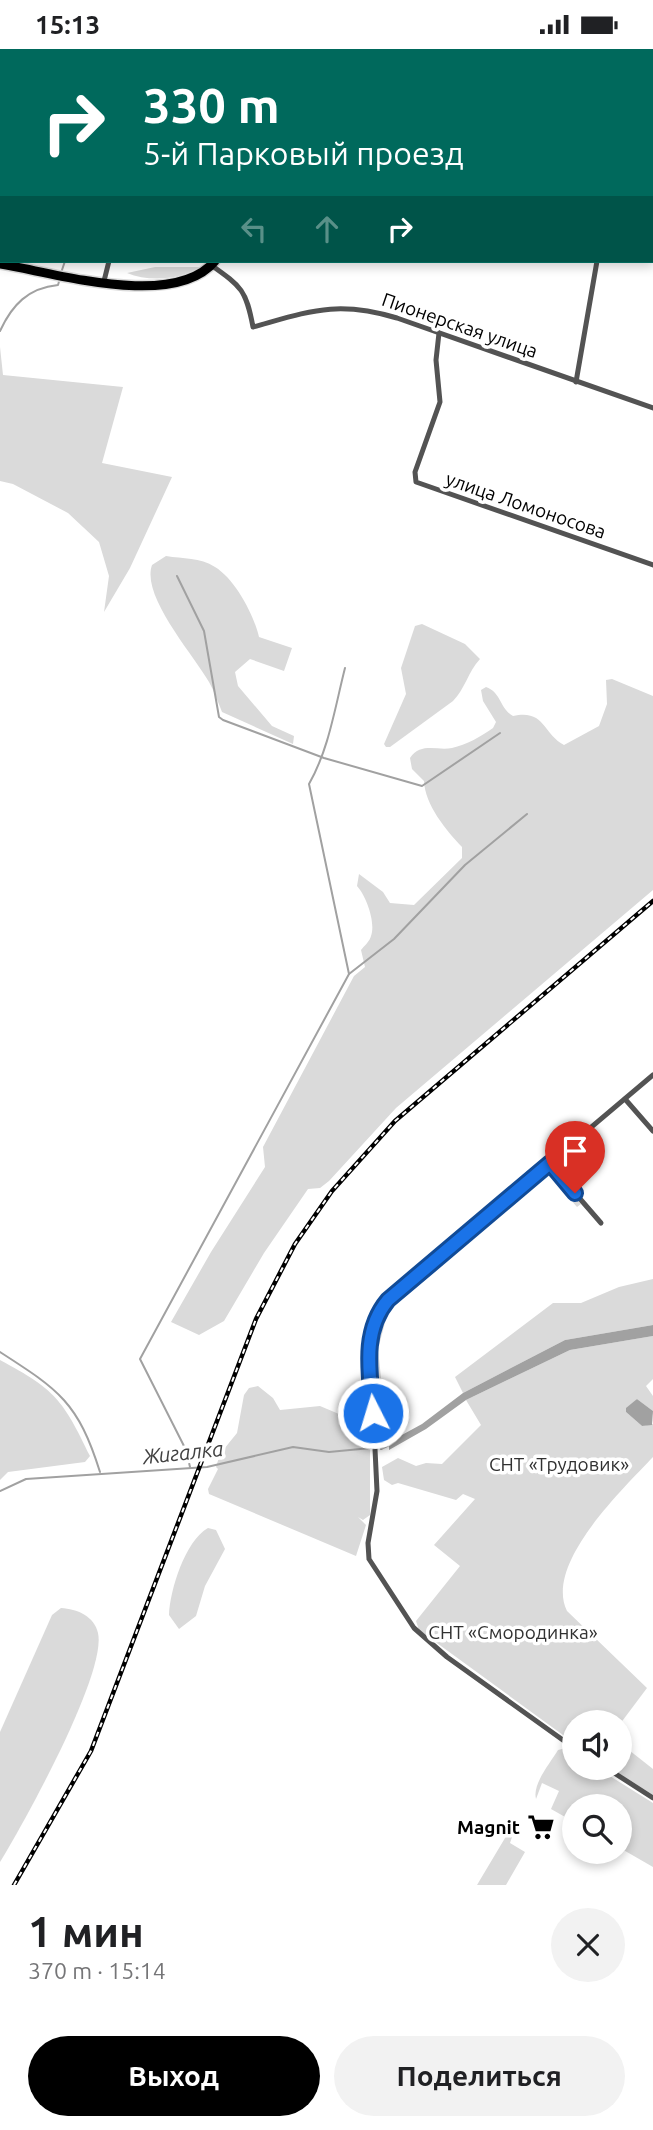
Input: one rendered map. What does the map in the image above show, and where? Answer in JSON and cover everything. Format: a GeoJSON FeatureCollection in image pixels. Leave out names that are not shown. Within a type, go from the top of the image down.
{"type":"FeatureCollection","features":[{"type":"Feature","properties":{"kind":"main road"},"geometry":{"type":"LineString","coordinates":[[0,264],[25,264],[70,276],[165,286],[192,280],[213,263]]}},
{"type":"Feature","properties":{"kind":"street"},"geometry":{"type":"LineString","coordinates":[[104,281],[108,263]]}},
{"type":"Feature","properties":{"kind":"street","name":"Пионерская улица"},"geometry":{"type":"LineString","coordinates":[[213,263],[243,289],[248,297],[253,327],[316,310],[355,307],[439,333],[653,408]]}},
{"type":"Feature","properties":{"kind":"street"},"geometry":{"type":"LineString","coordinates":[[576,382],[597,263]]}},
{"type":"Feature","properties":{"kind":"street","name":"улица Ломоносова"},"geometry":{"type":"LineString","coordinates":[[439,333],[436,360],[440,402],[415,472],[416,482],[653,565]]}},
{"type":"Feature","properties":{"kind":"street"},"geometry":{"type":"LineString","coordinates":[[562,1739],[447,1657],[414,1628],[369,1559],[369,1543],[377,1506],[370,1344],[377,1315],[395,1293],[653,1075]]}},
{"type":"Feature","properties":{"kind":"street"},"geometry":{"type":"LineString","coordinates":[[625,1099],[653,1132]]}},
{"type":"Feature","properties":{"kind":"street"},"geometry":{"type":"LineString","coordinates":[[550,1163],[601,1223]]}},
{"type":"Feature","properties":{"kind":"street"},"geometry":{"type":"LineString","coordinates":[[625,1780],[653,1798]]}},
{"type":"Feature","properties":{"kind":"green space"},"geometry":{"type":"Polygon","coordinates":[[[155,267],[200,267],[183,275],[164,278],[145,278],[127,273],[155,267]]]}},
{"type":"Feature","properties":{"kind":"green space"},"geometry":{"type":"Polygon","coordinates":[[[0,347],[3,375],[123,387],[102,463],[172,477],[130,568],[104,612],[109,576],[99,542],[68,513],[13,484],[0,481],[0,347]]]}},
{"type":"Feature","properties":{"kind":"green space"},"geometry":{"type":"Polygon","coordinates":[[[166,556],[197,560],[215,567],[230,580],[243,598],[259,637],[292,648],[284,671],[250,659],[235,672],[238,686],[272,726],[294,736],[293,744],[222,712],[209,682],[170,625],[154,592],[152,565],[166,556]]]}},
{"type":"Feature","properties":{"kind":"green space"},"geometry":{"type":"Polygon","coordinates":[[[422,624],[465,644],[480,659],[453,701],[390,747],[386,747],[384,744],[406,694],[401,668],[415,626],[422,624]]]}},
{"type":"Feature","properties":{"kind":"green space"},"geometry":{"type":"Polygon","coordinates":[[[612,679],[653,696],[653,890],[396,1108],[329,1181],[320,1188],[308,1189],[264,1253],[224,1321],[199,1335],[171,1322],[265,1167],[263,1147],[354,976],[365,967],[361,950],[370,938],[372,924],[367,903],[357,886],[359,874],[383,892],[390,903],[414,905],[462,858],[462,847],[432,808],[424,781],[412,769],[410,758],[419,750],[463,745],[493,728],[496,722],[483,701],[481,690],[486,687],[495,693],[513,716],[524,715],[538,719],[564,745],[599,726],[607,704],[606,680],[612,679]]]}},
{"type":"Feature","properties":{"kind":"green space"},"geometry":{"type":"Polygon","coordinates":[[[549,1170],[581,1204],[577,1207],[548,1174],[473,1238],[470,1235],[549,1170]]]}},
{"type":"Feature","properties":{"kind":"green space"},"geometry":{"type":"Polygon","coordinates":[[[653,1279],[653,1325],[565,1340],[463,1393],[455,1377],[553,1303],[581,1303],[619,1287],[653,1279]]]}},
{"type":"Feature","properties":{"kind":"green space"},"geometry":{"type":"Polygon","coordinates":[[[380,1316],[386,1319],[378,1349],[385,1415],[378,1415],[373,1365],[374,1340],[380,1316]]]}},
{"type":"Feature","properties":{"kind":"green space"},"geometry":{"type":"Polygon","coordinates":[[[653,1336],[653,1379],[646,1386],[653,1396],[653,1411],[637,1399],[626,1412],[642,1426],[653,1424],[653,1457],[606,1508],[576,1550],[566,1572],[563,1592],[567,1611],[647,1688],[630,1710],[562,1710],[562,1734],[419,1630],[416,1621],[460,1566],[434,1545],[475,1499],[463,1494],[456,1500],[398,1483],[392,1485],[384,1480],[382,1467],[398,1458],[416,1466],[426,1463],[442,1464],[481,1425],[466,1400],[570,1350],[653,1336]]]}},
{"type":"Feature","properties":{"kind":"green space"},"geometry":{"type":"Polygon","coordinates":[[[0,1360],[34,1380],[56,1398],[90,1456],[85,1462],[8,1472],[0,1480],[0,1360]]]}},
{"type":"Feature","properties":{"kind":"green space"},"geometry":{"type":"Polygon","coordinates":[[[258,1386],[273,1398],[280,1410],[320,1406],[367,1423],[370,1436],[370,1515],[363,1520],[358,1517],[366,1525],[356,1556],[209,1494],[208,1489],[218,1469],[216,1467],[220,1454],[237,1433],[244,1395],[249,1388],[258,1386]]]}},
{"type":"Feature","properties":{"kind":"green space"},"geometry":{"type":"Polygon","coordinates":[[[208,1528],[216,1530],[225,1549],[205,1586],[196,1616],[179,1629],[169,1615],[172,1593],[180,1567],[192,1544],[208,1528]]]}},
{"type":"Feature","properties":{"kind":"green space"},"geometry":{"type":"Polygon","coordinates":[[[61,1608],[79,1612],[93,1622],[98,1633],[97,1653],[90,1680],[61,1748],[0,1862],[0,1732],[52,1615],[61,1608]]]}},
{"type":"Feature","properties":{"kind":"green space"},"geometry":{"type":"Polygon","coordinates":[[[562,1749],[562,1780],[616,1780],[653,1803],[653,1867],[632,1855],[632,1794],[562,1794],[562,1815],[551,1809],[559,1791],[542,1783],[536,1799],[537,1787],[543,1773],[558,1750],[562,1749]]]}},
{"type":"Feature","properties":{"kind":"green space"},"geometry":{"type":"Polygon","coordinates":[[[632,1752],[653,1769],[653,1795],[630,1780],[632,1780],[632,1752]]]}},
{"type":"Feature","properties":{"kind":"green space"},"geometry":{"type":"Polygon","coordinates":[[[508,1833],[512,1837],[510,1843],[525,1852],[506,1885],[477,1885],[508,1833]]]}},
{"type":"Feature","properties":{"kind":"shaded area"},"geometry":{"type":"Polygon","coordinates":[[[653,1325],[653,1336],[570,1350],[466,1400],[426,1429],[389,1450],[389,1442],[422,1424],[463,1393],[565,1340],[653,1325]]]}},
{"type":"Feature","properties":{"kind":"shaded area"},"geometry":{"type":"Polygon","coordinates":[[[637,1399],[653,1411],[652,1425],[642,1426],[626,1412],[626,1408],[637,1399]]]}},
{"type":"Feature","properties":{"kind":"waterway"},"geometry":{"type":"LineString","coordinates":[[61,273],[64,263]]}},
{"type":"Feature","properties":{"kind":"waterway"},"geometry":{"type":"LineString","coordinates":[[0,331],[22,299],[38,290],[58,285],[60,278]]}},
{"type":"Feature","properties":{"kind":"waterway"},"geometry":{"type":"LineString","coordinates":[[177,576],[204,631],[219,717],[223,720],[324,758],[422,786],[500,733]]}},
{"type":"Feature","properties":{"kind":"waterway"},"geometry":{"type":"LineString","coordinates":[[190,1467],[186,1450],[140,1359],[349,974],[309,784],[327,742],[345,668]]}},
{"type":"Feature","properties":{"kind":"waterway"},"geometry":{"type":"LineString","coordinates":[[349,974],[394,939],[465,865],[527,814]]}},
{"type":"Feature","properties":{"kind":"waterway"},"geometry":{"type":"LineString","coordinates":[[0,1352],[52,1388],[64,1400],[83,1429],[100,1472]]}},
{"type":"Feature","properties":{"kind":"waterway","name":"Жигалка"},"geometry":{"type":"LineString","coordinates":[[381,1449],[389,1445]]}},
{"type":"Feature","properties":{"kind":"waterway","name":"Жигалка"},"geometry":{"type":"LineString","coordinates":[[0,1491],[26,1479],[207,1467],[293,1447],[329,1452],[371,1448]]}},
{"type":"Feature","properties":{"kind":"railway"},"geometry":{"type":"LineString","coordinates":[[14,1885],[91,1751],[256,1319],[295,1244],[332,1191],[395,1121],[653,901]]}},
{"type":"Feature","properties":{"kind":"place","name":"Magnit"},"geometry":{"type":"Point","coordinates":[541,1827]}},
{"type":"Feature","properties":{"kind":"route"},"geometry":{"type":"LineString","coordinates":[[373,1413],[370,1371],[372,1328],[377,1315],[388,1300],[550,1163],[575,1193]]}},
{"type":"Feature","properties":{"kind":"park label","name":"СНТ «Трудовик»"},"geometry":{"type":"Point","coordinates":[559,1464]}},
{"type":"Feature","properties":{"kind":"park label","name":"СНТ «Смородинка»"},"geometry":{"type":"Point","coordinates":[513,1632]}}]}
